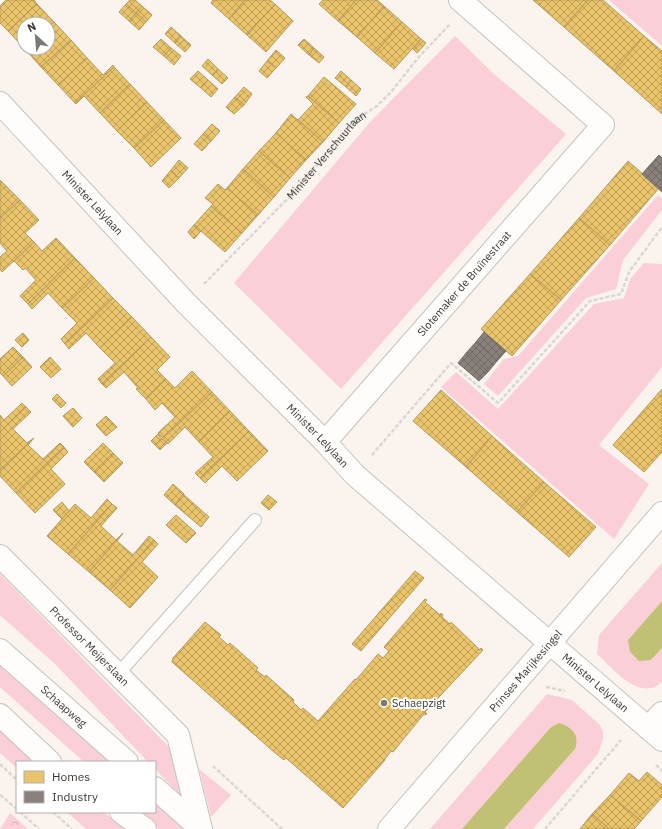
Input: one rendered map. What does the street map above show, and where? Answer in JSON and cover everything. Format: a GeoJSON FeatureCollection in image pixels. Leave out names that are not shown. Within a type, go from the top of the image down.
{"type":"FeatureCollection","features":[{"type":"Feature","properties":{"kind":"street","name":"Slotemaker de Bruïnestraat"},"geometry":{"type":"LineString","coordinates":[[325,442],[603,125],[463,3]]}},
{"type":"Feature","properties":{"kind":"street","name":"Minister Lelylaan"},"geometry":{"type":"LineString","coordinates":[[0,103],[186,303],[325,442],[354,475],[548,642],[657,727]]}},
{"type":"Feature","properties":{"kind":"street","name":"Prinses Marijkesingel"},"geometry":{"type":"LineString","coordinates":[[389,829],[548,642],[662,513]]}},
{"type":"Feature","properties":{"kind":"street","name":"Professor Meijerslaan"},"geometry":{"type":"LineString","coordinates":[[0,556],[178,736],[201,829]]}},
{"type":"Feature","properties":{"kind":"street","name":"Schaapweg"},"geometry":{"type":"LineString","coordinates":[[0,650],[126,761]]}},
{"type":"Feature","properties":{"kind":"street"},"geometry":{"type":"LineString","coordinates":[[0,715],[49,761]]}},
{"type":"Feature","properties":{"kind":"street"},"geometry":{"type":"LineString","coordinates":[[156,789],[201,829]]}},
{"type":"Feature","properties":{"kind":"street"},"geometry":{"type":"LineString","coordinates":[[122,813],[145,829]]}},
{"type":"Feature","properties":{"kind":"lane"},"geometry":{"type":"LineString","coordinates":[[118,674],[255,520]]}},
{"type":"Feature","properties":{"kind":"path","name":"Minister Verschuurlaan"},"geometry":{"type":"LineString","coordinates":[[186,303],[294,192],[356,120],[377,106],[387,96],[463,3]]}},
{"type":"Feature","properties":{"kind":"path"},"geometry":{"type":"LineString","coordinates":[[354,475],[451,363],[498,403],[590,301],[621,294],[629,272],[662,227]]}},
{"type":"Feature","properties":{"kind":"path"},"geometry":{"type":"LineString","coordinates":[[545,687],[566,692]]}},
{"type":"Feature","properties":{"kind":"path"},"geometry":{"type":"LineString","coordinates":[[545,829],[624,738]]}},
{"type":"Feature","properties":{"kind":"path"},"geometry":{"type":"LineString","coordinates":[[0,764],[16,779]]}},
{"type":"Feature","properties":{"kind":"path"},"geometry":{"type":"LineString","coordinates":[[212,766],[282,829]]}},
{"type":"Feature","properties":{"kind":"path"},"geometry":{"type":"LineString","coordinates":[[0,794],[16,808]]}},
{"type":"Feature","properties":{"kind":"path"},"geometry":{"type":"LineString","coordinates":[[21,813],[39,829]]}},
{"type":"Feature","properties":{"kind":"path"},"geometry":{"type":"LineString","coordinates":[[54,813],[72,829]]}},
{"type":"Feature","properties":{"kind":"green space"},"geometry":{"type":"Polygon","coordinates":[[[609,0],[662,0],[662,46],[609,0]]]}},
{"type":"Feature","properties":{"kind":"green space"},"geometry":{"type":"Polygon","coordinates":[[[455,36],[495,75],[566,134],[341,389],[234,283],[371,121],[455,36]]]}},
{"type":"Feature","properties":{"kind":"green space"},"geometry":{"type":"Polygon","coordinates":[[[658,195],[662,199],[662,210],[623,260],[616,289],[586,298],[498,396],[484,384],[504,359],[518,356],[658,195]]]}},
{"type":"Feature","properties":{"kind":"green space"},"geometry":{"type":"Polygon","coordinates":[[[644,263],[662,264],[662,367],[599,445],[649,484],[614,539],[441,387],[456,372],[498,409],[594,304],[624,298],[630,279],[644,263]]]}},
{"type":"Feature","properties":{"kind":"green space"},"geometry":{"type":"Polygon","coordinates":[[[662,563],[662,601],[628,640],[651,660],[662,648],[662,682],[653,687],[644,688],[627,681],[597,654],[599,635],[662,563]]]}},
{"type":"Feature","properties":{"kind":"green space"},"geometry":{"type":"Polygon","coordinates":[[[0,574],[172,750],[187,802],[156,770],[156,761],[147,761],[56,665],[0,615],[0,574]]]}},
{"type":"Feature","properties":{"kind":"green space"},"geometry":{"type":"Polygon","coordinates":[[[0,663],[112,761],[83,761],[0,687],[0,663]]]}},
{"type":"Feature","properties":{"kind":"green space"},"geometry":{"type":"Polygon","coordinates":[[[547,694],[572,700],[600,725],[603,732],[603,739],[598,754],[533,829],[504,829],[575,749],[559,723],[551,727],[462,829],[430,829],[547,694]]]}},
{"type":"Feature","properties":{"kind":"green space"},"geometry":{"type":"Polygon","coordinates":[[[0,729],[35,761],[16,761],[16,767],[0,753],[0,729]]]}},
{"type":"Feature","properties":{"kind":"green space"},"geometry":{"type":"Polygon","coordinates":[[[199,769],[231,795],[211,817],[199,769]]]}},
{"type":"Feature","properties":{"kind":"green space"},"geometry":{"type":"Polygon","coordinates":[[[156,800],[190,829],[159,829],[141,813],[156,813],[156,800]]]}},
{"type":"Feature","properties":{"kind":"green space"},"geometry":{"type":"Polygon","coordinates":[[[10,813],[28,829],[0,829],[10,813]]]}},
{"type":"Feature","properties":{"kind":"green space"},"geometry":{"type":"Polygon","coordinates":[[[68,813],[104,813],[127,829],[86,829],[68,813]]]}},
{"type":"Feature","properties":{"kind":"shaded area"},"geometry":{"type":"Polygon","coordinates":[[[662,601],[662,648],[651,660],[639,661],[630,652],[628,640],[662,601]]]}},
{"type":"Feature","properties":{"kind":"shaded area"},"geometry":{"type":"Polygon","coordinates":[[[559,723],[568,727],[574,732],[576,736],[575,749],[504,829],[462,829],[551,727],[559,723]]]}},
{"type":"Feature","properties":{"kind":"building: Homes"},"geometry":{"type":"Polygon","coordinates":[[[6,0],[34,0],[37,4],[24,16],[16,16],[16,24],[8,31],[0,23],[0,6],[6,0]]]}},
{"type":"Feature","properties":{"kind":"building: Homes"},"geometry":{"type":"Polygon","coordinates":[[[130,0],[135,0],[142,6],[136,13],[126,4],[130,0]]]}},
{"type":"Feature","properties":{"kind":"building: Homes"},"geometry":{"type":"Polygon","coordinates":[[[213,0],[245,0],[229,19],[211,3],[213,0]]]}},
{"type":"Feature","properties":{"kind":"building: Homes"},"geometry":{"type":"Polygon","coordinates":[[[245,0],[270,0],[275,4],[247,35],[229,19],[245,0]]]}},
{"type":"Feature","properties":{"kind":"building: Homes"},"geometry":{"type":"Polygon","coordinates":[[[323,0],[356,0],[338,21],[319,4],[323,0]]]}},
{"type":"Feature","properties":{"kind":"building: Homes"},"geometry":{"type":"Polygon","coordinates":[[[356,0],[377,0],[384,6],[357,37],[338,21],[356,0]]]}},
{"type":"Feature","properties":{"kind":"building: Homes"},"geometry":{"type":"Polygon","coordinates":[[[533,0],[588,0],[564,27],[533,0]]]}},
{"type":"Feature","properties":{"kind":"building: Homes"},"geometry":{"type":"Polygon","coordinates":[[[588,0],[603,0],[644,36],[614,71],[564,27],[588,0]]]}},
{"type":"Feature","properties":{"kind":"building: Homes"},"geometry":{"type":"Polygon","coordinates":[[[37,4],[48,16],[24,16],[37,4]]]}},
{"type":"Feature","properties":{"kind":"building: Homes"},"geometry":{"type":"Polygon","coordinates":[[[126,4],[136,13],[129,21],[119,12],[126,4]]]}},
{"type":"Feature","properties":{"kind":"building: Homes"},"geometry":{"type":"Polygon","coordinates":[[[275,4],[293,21],[266,52],[247,35],[275,4]]]}},
{"type":"Feature","properties":{"kind":"building: Homes"},"geometry":{"type":"Polygon","coordinates":[[[142,6],[152,15],[146,22],[136,13],[142,6]]]}},
{"type":"Feature","properties":{"kind":"building: Homes"},"geometry":{"type":"Polygon","coordinates":[[[384,6],[402,22],[375,53],[357,37],[384,6]]]}},
{"type":"Feature","properties":{"kind":"building: Homes"},"geometry":{"type":"Polygon","coordinates":[[[136,13],[146,22],[139,30],[129,21],[136,13]]]}},
{"type":"Feature","properties":{"kind":"building: Homes"},"geometry":{"type":"Polygon","coordinates":[[[402,22],[421,39],[394,69],[375,53],[402,22]]]}},
{"type":"Feature","properties":{"kind":"building: Homes"},"geometry":{"type":"Polygon","coordinates":[[[16,24],[16,40],[8,31],[16,24]]]}},
{"type":"Feature","properties":{"kind":"building: Homes"},"geometry":{"type":"Polygon","coordinates":[[[56,24],[71,40],[56,54],[56,24]]]}},
{"type":"Feature","properties":{"kind":"building: Homes"},"geometry":{"type":"Polygon","coordinates":[[[171,27],[181,36],[175,43],[165,34],[171,27]]]}},
{"type":"Feature","properties":{"kind":"building: Homes"},"geometry":{"type":"Polygon","coordinates":[[[181,36],[191,45],[185,52],[175,43],[181,36]]]}},
{"type":"Feature","properties":{"kind":"building: Homes"},"geometry":{"type":"Polygon","coordinates":[[[644,36],[662,51],[662,114],[614,71],[644,36]]]}},
{"type":"Feature","properties":{"kind":"building: Homes"},"geometry":{"type":"Polygon","coordinates":[[[161,39],[171,48],[164,56],[153,47],[161,39]]]}},
{"type":"Feature","properties":{"kind":"building: Homes"},"geometry":{"type":"Polygon","coordinates":[[[304,39],[314,48],[309,55],[298,45],[304,39]]]}},
{"type":"Feature","properties":{"kind":"building: Homes"},"geometry":{"type":"Polygon","coordinates":[[[421,39],[426,43],[417,53],[413,49],[421,39]]]}},
{"type":"Feature","properties":{"kind":"building: Homes"},"geometry":{"type":"Polygon","coordinates":[[[71,40],[87,58],[58,85],[41,67],[53,56],[56,56],[56,54],[71,40]]]}},
{"type":"Feature","properties":{"kind":"building: Homes"},"geometry":{"type":"Polygon","coordinates":[[[171,48],[181,56],[174,65],[164,56],[171,48]]]}},
{"type":"Feature","properties":{"kind":"building: Homes"},"geometry":{"type":"Polygon","coordinates":[[[314,48],[324,57],[319,63],[309,55],[314,48]]]}},
{"type":"Feature","properties":{"kind":"building: Homes"},"geometry":{"type":"Polygon","coordinates":[[[276,50],[285,58],[276,68],[267,61],[276,50]]]}},
{"type":"Feature","properties":{"kind":"building: Homes"},"geometry":{"type":"Polygon","coordinates":[[[31,56],[53,56],[41,67],[31,56]]]}},
{"type":"Feature","properties":{"kind":"building: Homes"},"geometry":{"type":"Polygon","coordinates":[[[87,58],[103,75],[113,65],[114,67],[75,103],[58,85],[87,58]]]}},
{"type":"Feature","properties":{"kind":"building: Homes"},"geometry":{"type":"Polygon","coordinates":[[[208,59],[218,69],[212,75],[202,66],[208,59]]]}},
{"type":"Feature","properties":{"kind":"building: Homes"},"geometry":{"type":"Polygon","coordinates":[[[267,61],[276,68],[267,78],[259,71],[267,61]]]}},
{"type":"Feature","properties":{"kind":"building: Homes"},"geometry":{"type":"Polygon","coordinates":[[[114,67],[130,84],[100,113],[84,96],[76,104],[75,103],[114,67]]]}},
{"type":"Feature","properties":{"kind":"building: Homes"},"geometry":{"type":"Polygon","coordinates":[[[218,69],[228,78],[222,84],[212,75],[218,69]]]}},
{"type":"Feature","properties":{"kind":"building: Homes"},"geometry":{"type":"Polygon","coordinates":[[[198,71],[208,80],[201,88],[190,79],[198,71]]]}},
{"type":"Feature","properties":{"kind":"building: Homes"},"geometry":{"type":"Polygon","coordinates":[[[341,71],[351,80],[346,87],[335,78],[341,71]]]}},
{"type":"Feature","properties":{"kind":"building: Homes"},"geometry":{"type":"Polygon","coordinates":[[[324,77],[356,104],[339,123],[308,96],[324,77]]]}},
{"type":"Feature","properties":{"kind":"building: Homes"},"geometry":{"type":"Polygon","coordinates":[[[208,80],[218,89],[211,97],[201,88],[208,80]]]}},
{"type":"Feature","properties":{"kind":"building: Homes"},"geometry":{"type":"Polygon","coordinates":[[[351,80],[361,89],[356,96],[346,87],[351,80]]]}},
{"type":"Feature","properties":{"kind":"building: Homes"},"geometry":{"type":"Polygon","coordinates":[[[130,84],[147,102],[117,131],[100,113],[130,84]]]}},
{"type":"Feature","properties":{"kind":"building: Homes"},"geometry":{"type":"Polygon","coordinates":[[[244,87],[252,94],[244,105],[235,97],[244,87]]]}},
{"type":"Feature","properties":{"kind":"building: Homes"},"geometry":{"type":"Polygon","coordinates":[[[308,96],[339,123],[323,142],[298,120],[313,104],[306,97],[308,96]]]}},
{"type":"Feature","properties":{"kind":"building: Homes"},"geometry":{"type":"Polygon","coordinates":[[[235,97],[244,105],[234,114],[226,107],[235,97]]]}},
{"type":"Feature","properties":{"kind":"building: Homes"},"geometry":{"type":"Polygon","coordinates":[[[147,102],[164,120],[134,148],[117,131],[147,102]]]}},
{"type":"Feature","properties":{"kind":"building: Homes"},"geometry":{"type":"Polygon","coordinates":[[[291,114],[323,142],[306,160],[276,133],[291,114]]]}},
{"type":"Feature","properties":{"kind":"building: Homes"},"geometry":{"type":"Polygon","coordinates":[[[164,120],[181,138],[151,167],[134,148],[164,120]]]}},
{"type":"Feature","properties":{"kind":"building: Homes"},"geometry":{"type":"Polygon","coordinates":[[[212,124],[220,131],[211,141],[203,134],[212,124]]]}},
{"type":"Feature","properties":{"kind":"building: Homes"},"geometry":{"type":"Polygon","coordinates":[[[276,133],[306,160],[290,178],[259,151],[276,133]]]}},
{"type":"Feature","properties":{"kind":"building: Homes"},"geometry":{"type":"Polygon","coordinates":[[[203,134],[211,141],[202,151],[194,144],[203,134]]]}},
{"type":"Feature","properties":{"kind":"building: Homes"},"geometry":{"type":"Polygon","coordinates":[[[259,151],[290,178],[274,197],[243,169],[259,151]]]}},
{"type":"Feature","properties":{"kind":"building: Homes"},"geometry":{"type":"Polygon","coordinates":[[[179,160],[188,168],[179,178],[171,170],[179,160]]]}},
{"type":"Feature","properties":{"kind":"building: Homes"},"geometry":{"type":"Polygon","coordinates":[[[628,161],[659,188],[610,245],[579,218],[628,161]]]}},
{"type":"Feature","properties":{"kind":"building: Homes"},"geometry":{"type":"Polygon","coordinates":[[[243,169],[274,197],[258,215],[227,188],[243,169]]]}},
{"type":"Feature","properties":{"kind":"building: Homes"},"geometry":{"type":"Polygon","coordinates":[[[171,170],[179,178],[169,188],[162,181],[171,170]]]}},
{"type":"Feature","properties":{"kind":"building: Homes"},"geometry":{"type":"Polygon","coordinates":[[[0,180],[20,200],[0,218],[0,180]]]}},
{"type":"Feature","properties":{"kind":"building: Homes"},"geometry":{"type":"Polygon","coordinates":[[[218,184],[225,190],[227,188],[258,215],[242,233],[211,206],[213,204],[205,198],[218,184]]]}},
{"type":"Feature","properties":{"kind":"building: Homes"},"geometry":{"type":"Polygon","coordinates":[[[20,200],[39,220],[25,233],[34,242],[2,272],[0,269],[0,257],[7,251],[0,243],[0,218],[20,200]]]}},
{"type":"Feature","properties":{"kind":"building: Homes"},"geometry":{"type":"Polygon","coordinates":[[[211,206],[242,233],[225,252],[194,225],[211,206]]]}},
{"type":"Feature","properties":{"kind":"building: Homes"},"geometry":{"type":"Polygon","coordinates":[[[579,218],[610,245],[561,300],[530,274],[579,218]]]}},
{"type":"Feature","properties":{"kind":"building: Homes"},"geometry":{"type":"Polygon","coordinates":[[[194,225],[201,231],[194,239],[188,232],[194,225]]]}},
{"type":"Feature","properties":{"kind":"building: Homes"},"geometry":{"type":"Polygon","coordinates":[[[56,238],[75,258],[28,304],[20,296],[36,280],[25,268],[23,270],[14,261],[34,242],[42,251],[56,238]]]}},
{"type":"Feature","properties":{"kind":"building: Homes"},"geometry":{"type":"Polygon","coordinates":[[[75,258],[94,278],[62,308],[48,293],[32,309],[28,304],[75,258]]]}},
{"type":"Feature","properties":{"kind":"building: Homes"},"geometry":{"type":"Polygon","coordinates":[[[530,274],[561,300],[512,356],[481,329],[530,274]]]}},
{"type":"Feature","properties":{"kind":"building: Homes"},"geometry":{"type":"Polygon","coordinates":[[[94,278],[113,298],[65,344],[61,339],[77,323],[62,308],[94,278]]]}},
{"type":"Feature","properties":{"kind":"building: Homes"},"geometry":{"type":"Polygon","coordinates":[[[113,298],[132,317],[100,348],[86,333],[69,349],[65,344],[113,298]]]}},
{"type":"Feature","properties":{"kind":"building: Homes"},"geometry":{"type":"Polygon","coordinates":[[[132,317],[151,337],[102,384],[98,379],[115,363],[100,348],[132,317]]]}},
{"type":"Feature","properties":{"kind":"building: Homes"},"geometry":{"type":"Polygon","coordinates":[[[23,333],[29,340],[22,347],[15,340],[23,333]]]}},
{"type":"Feature","properties":{"kind":"building: Homes"},"geometry":{"type":"Polygon","coordinates":[[[151,337],[170,357],[157,370],[166,379],[146,399],[136,389],[138,388],[124,372],[106,388],[102,384],[151,337]]]}},
{"type":"Feature","properties":{"kind":"building: Homes"},"geometry":{"type":"Polygon","coordinates":[[[13,347],[23,357],[3,376],[0,373],[0,359],[13,347]]]}},
{"type":"Feature","properties":{"kind":"building: Homes"},"geometry":{"type":"Polygon","coordinates":[[[23,357],[32,367],[12,386],[3,376],[23,357]]]}},
{"type":"Feature","properties":{"kind":"building: Homes"},"geometry":{"type":"Polygon","coordinates":[[[50,357],[61,369],[51,378],[40,367],[50,357]]]}},
{"type":"Feature","properties":{"kind":"building: Homes"},"geometry":{"type":"Polygon","coordinates":[[[192,371],[212,392],[163,438],[158,433],[175,417],[162,403],[155,410],[146,399],[166,379],[175,388],[192,371]]]}},
{"type":"Feature","properties":{"kind":"building: Homes"},"geometry":{"type":"Polygon","coordinates":[[[662,389],[662,452],[644,472],[613,445],[662,389]]]}},
{"type":"Feature","properties":{"kind":"building: Homes"},"geometry":{"type":"Polygon","coordinates":[[[441,390],[492,436],[466,467],[413,421],[441,390]]]}},
{"type":"Feature","properties":{"kind":"building: Homes"},"geometry":{"type":"Polygon","coordinates":[[[212,392],[230,411],[199,442],[185,427],[168,444],[163,438],[212,392]]]}},
{"type":"Feature","properties":{"kind":"building: Homes"},"geometry":{"type":"Polygon","coordinates":[[[57,394],[66,403],[61,408],[52,399],[57,394]]]}},
{"type":"Feature","properties":{"kind":"building: Homes"},"geometry":{"type":"Polygon","coordinates":[[[22,403],[26,407],[0,432],[0,415],[4,420],[22,403]]]}},
{"type":"Feature","properties":{"kind":"building: Homes"},"geometry":{"type":"Polygon","coordinates":[[[26,407],[31,412],[13,429],[27,443],[34,438],[0,470],[0,432],[26,407]]]}},
{"type":"Feature","properties":{"kind":"building: Homes"},"geometry":{"type":"Polygon","coordinates":[[[73,408],[82,418],[73,427],[63,416],[73,408]]]}},
{"type":"Feature","properties":{"kind":"building: Homes"},"geometry":{"type":"Polygon","coordinates":[[[230,411],[249,431],[200,478],[195,473],[213,457],[199,442],[230,411]]]}},
{"type":"Feature","properties":{"kind":"building: Homes"},"geometry":{"type":"Polygon","coordinates":[[[106,416],[117,427],[106,436],[96,425],[106,416]]]}},
{"type":"Feature","properties":{"kind":"building: Homes"},"geometry":{"type":"Polygon","coordinates":[[[249,431],[268,451],[237,481],[222,466],[205,483],[200,478],[249,431]]]}},
{"type":"Feature","properties":{"kind":"building: Homes"},"geometry":{"type":"Polygon","coordinates":[[[158,434],[162,439],[155,445],[151,441],[158,434]]]}},
{"type":"Feature","properties":{"kind":"building: Homes"},"geometry":{"type":"Polygon","coordinates":[[[492,436],[544,482],[517,512],[466,467],[492,436]]]}},
{"type":"Feature","properties":{"kind":"building: Homes"},"geometry":{"type":"Polygon","coordinates":[[[34,438],[28,445],[43,459],[60,443],[64,447],[16,493],[0,476],[0,470],[34,438]]]}},
{"type":"Feature","properties":{"kind":"building: Homes"},"geometry":{"type":"Polygon","coordinates":[[[162,439],[167,443],[160,450],[155,445],[162,439]]]}},
{"type":"Feature","properties":{"kind":"building: Homes"},"geometry":{"type":"Polygon","coordinates":[[[103,443],[113,453],[94,472],[84,462],[103,443]]]}},
{"type":"Feature","properties":{"kind":"building: Homes"},"geometry":{"type":"Polygon","coordinates":[[[64,447],[68,452],[51,469],[65,484],[35,513],[16,493],[64,447]]]}},
{"type":"Feature","properties":{"kind":"building: Homes"},"geometry":{"type":"Polygon","coordinates":[[[113,453],[123,463],[104,482],[94,472],[113,453]]]}},
{"type":"Feature","properties":{"kind":"building: Homes"},"geometry":{"type":"Polygon","coordinates":[[[544,482],[596,527],[569,557],[517,512],[544,482]]]}},
{"type":"Feature","properties":{"kind":"building: Homes"},"geometry":{"type":"Polygon","coordinates":[[[173,484],[184,494],[175,505],[164,495],[173,484]]]}},
{"type":"Feature","properties":{"kind":"building: Homes"},"geometry":{"type":"Polygon","coordinates":[[[183,494],[209,517],[201,527],[175,505],[183,494]]]}},
{"type":"Feature","properties":{"kind":"building: Homes"},"geometry":{"type":"Polygon","coordinates":[[[268,495],[277,502],[269,510],[261,503],[268,495]]]}},
{"type":"Feature","properties":{"kind":"building: Homes"},"geometry":{"type":"Polygon","coordinates":[[[107,499],[112,504],[68,554],[47,536],[75,504],[91,518],[107,499]]]}},
{"type":"Feature","properties":{"kind":"building: Homes"},"geometry":{"type":"Polygon","coordinates":[[[62,502],[69,511],[62,519],[53,510],[62,502]]]}},
{"type":"Feature","properties":{"kind":"building: Homes"},"geometry":{"type":"Polygon","coordinates":[[[112,504],[117,508],[101,526],[116,540],[123,533],[89,572],[68,554],[112,504]]]}},
{"type":"Feature","properties":{"kind":"building: Homes"},"geometry":{"type":"Polygon","coordinates":[[[176,515],[196,533],[186,543],[166,525],[176,515]]]}},
{"type":"Feature","properties":{"kind":"building: Homes"},"geometry":{"type":"Polygon","coordinates":[[[123,533],[117,541],[133,555],[149,536],[154,540],[110,590],[89,572],[123,533]]]}},
{"type":"Feature","properties":{"kind":"building: Homes"},"geometry":{"type":"Polygon","coordinates":[[[154,540],[158,544],[142,562],[158,577],[130,608],[110,590],[154,540]]]}},
{"type":"Feature","properties":{"kind":"building: Homes"},"geometry":{"type":"Polygon","coordinates":[[[415,571],[424,578],[361,651],[352,644],[415,571]]]}},
{"type":"Feature","properties":{"kind":"building: Homes","name":"Schaepzigt"},"geometry":{"type":"Polygon","coordinates":[[[425,599],[427,600],[425,602],[440,615],[441,613],[443,615],[442,617],[450,624],[451,622],[480,650],[481,648],[483,650],[425,712],[427,714],[423,715],[393,752],[391,751],[385,760],[343,808],[286,758],[284,760],[274,752],[172,662],[173,658],[205,622],[221,635],[219,637],[228,645],[230,643],[258,668],[256,670],[265,677],[266,675],[294,700],[293,702],[301,710],[303,708],[318,721],[378,654],[383,658],[389,651],[384,647],[425,599]]]}},
{"type":"Feature","properties":{"kind":"building: Homes"},"geometry":{"type":"Polygon","coordinates":[[[647,772],[662,785],[662,797],[641,821],[610,795],[629,773],[639,781],[647,772]]]}},
{"type":"Feature","properties":{"kind":"building: Homes"},"geometry":{"type":"Polygon","coordinates":[[[610,795],[641,821],[634,829],[609,829],[592,814],[610,795]]]}},
{"type":"Feature","properties":{"kind":"building: Homes"},"geometry":{"type":"Polygon","coordinates":[[[592,814],[609,829],[580,829],[592,814]]]}},
{"type":"Feature","properties":{"kind":"building: Industry"},"geometry":{"type":"Polygon","coordinates":[[[659,155],[662,158],[662,175],[650,165],[659,155]]]}},
{"type":"Feature","properties":{"kind":"building: Industry"},"geometry":{"type":"Polygon","coordinates":[[[650,165],[662,175],[662,192],[642,174],[650,165]]]}},
{"type":"Feature","properties":{"kind":"building: Industry"},"geometry":{"type":"Polygon","coordinates":[[[484,332],[506,351],[497,361],[476,342],[484,332]]]}},
{"type":"Feature","properties":{"kind":"building: Industry"},"geometry":{"type":"Polygon","coordinates":[[[476,342],[497,361],[488,372],[467,352],[476,342]]]}},
{"type":"Feature","properties":{"kind":"building: Industry"},"geometry":{"type":"Polygon","coordinates":[[[467,352],[488,372],[479,381],[458,363],[467,352]]]}},
{"type":"Feature","properties":{"kind":"place","name":"Schaepzigt"},"geometry":{"type":"Point","coordinates":[384,703]}}]}
